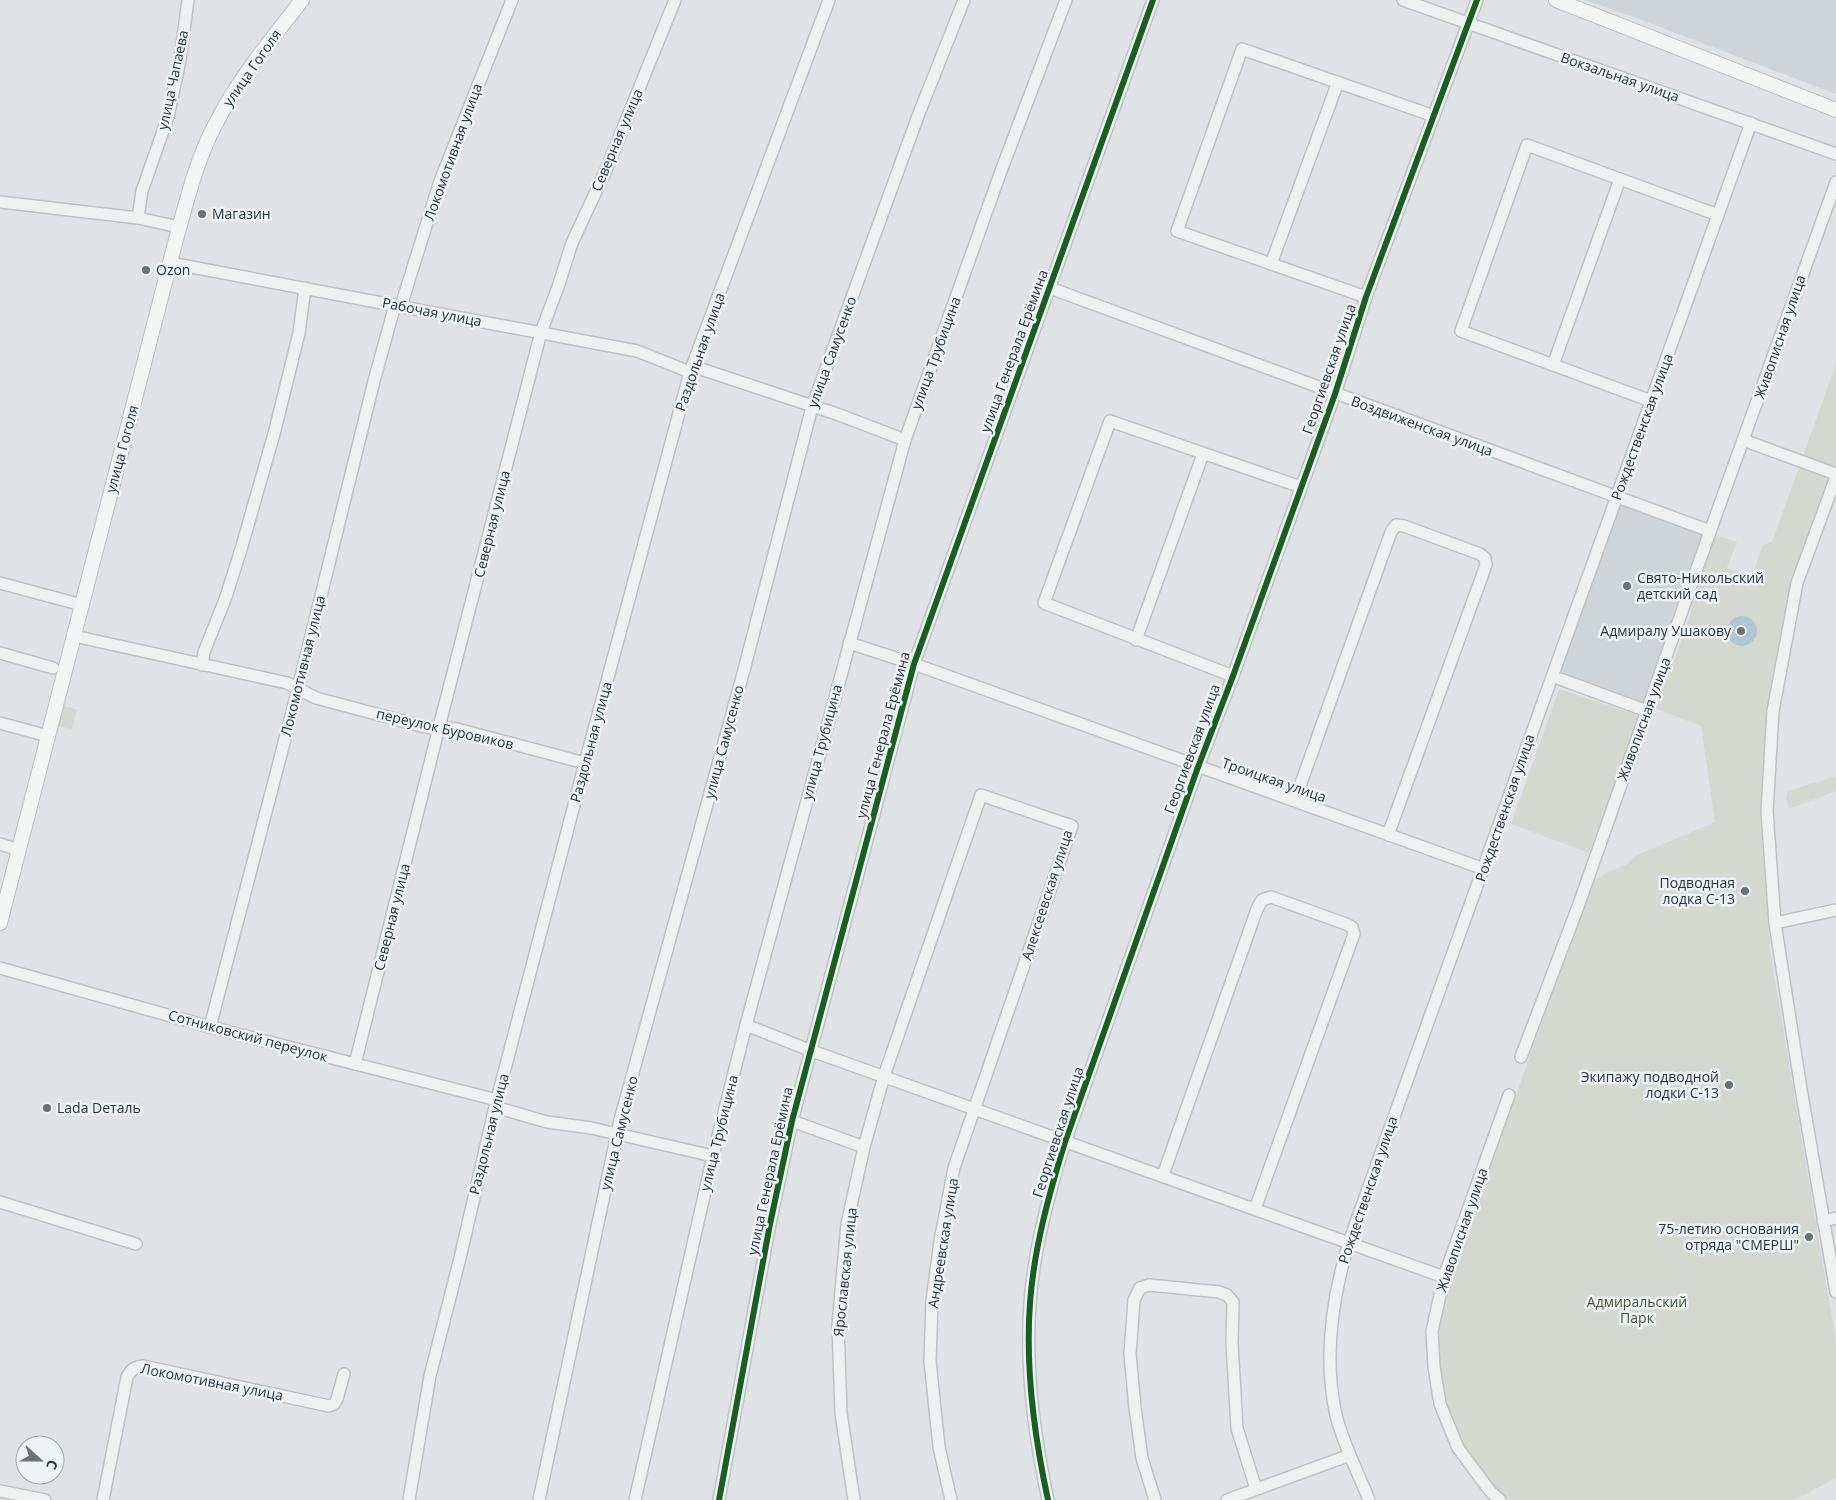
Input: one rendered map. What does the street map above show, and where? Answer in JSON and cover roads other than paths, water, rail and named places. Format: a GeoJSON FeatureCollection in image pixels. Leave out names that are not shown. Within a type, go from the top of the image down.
{"type":"FeatureCollection","features":[{"type":"Feature","properties":{"kind":"main road","name":"улица Гоголя"},"geometry":{"type":"LineString","coordinates":[[0,923],[179,227],[201,156],[214,125],[235,90],[302,0]]}},
{"type":"Feature","properties":{"kind":"main road"},"geometry":{"type":"LineString","coordinates":[[1556,0],[1836,110]]}},
{"type":"Feature","properties":{"kind":"street","name":"улица Чапаева"},"geometry":{"type":"LineString","coordinates":[[138,218],[142,191],[168,117],[180,60],[188,0]]}},
{"type":"Feature","properties":{"kind":"street","name":"Локомотивная улица"},"geometry":{"type":"LineString","coordinates":[[210,1027],[298,689],[374,381],[440,180],[512,0]]}},
{"type":"Feature","properties":{"kind":"street","name":"Северная улица"},"geometry":{"type":"LineString","coordinates":[[356,1064],[439,727],[541,332],[572,243],[606,170],[675,0]]}},
{"type":"Feature","properties":{"kind":"street","name":"Раздольная улица"},"geometry":{"type":"LineString","coordinates":[[409,1500],[430,1376],[496,1103],[691,369],[829,0]]}},
{"type":"Feature","properties":{"kind":"street","name":"улица Самусенко"},"geometry":{"type":"LineString","coordinates":[[539,1500],[617,1134],[744,670],[812,407],[918,116],[964,0]]}},
{"type":"Feature","properties":{"kind":"street","name":"улица Трубицина"},"geometry":{"type":"LineString","coordinates":[[635,1500],[713,1156],[746,1025],[905,440],[1001,172],[1066,0]]}},
{"type":"Feature","properties":{"kind":"street","name":"улица Генерала Ерёмина"},"geometry":{"type":"LineString","coordinates":[[719,1500],[768,1233],[792,1121],[914,664],[1153,0]]}},
{"type":"Feature","properties":{"kind":"street","name":"Вокзальная улица"},"geometry":{"type":"LineString","coordinates":[[1403,0],[1836,154]]}},
{"type":"Feature","properties":{"kind":"street","name":"Георгиевская улица"},"geometry":{"type":"LineString","coordinates":[[1048,1500],[1039,1458],[1032,1409],[1029,1361],[1030,1302],[1038,1244],[1050,1190],[1064,1142],[1334,394],[1366,297],[1477,0]]}},
{"type":"Feature","properties":{"kind":"street","name":"Георгиевская улица"},"geometry":{"type":"LineString","coordinates":[[1366,297],[1177,231],[1242,49],[1434,116]]}},
{"type":"Feature","properties":{"kind":"street"},"geometry":{"type":"LineString","coordinates":[[1271,264],[1338,82]]}},
{"type":"Feature","properties":{"kind":"street","name":"Рождественская улица"},"geometry":{"type":"LineString","coordinates":[[1369,1500],[1337,1416],[1330,1378],[1333,1305],[1340,1269],[1751,123]]}},
{"type":"Feature","properties":{"kind":"street"},"geometry":{"type":"LineString","coordinates":[[1651,401],[1462,331],[1527,145],[1718,215]]}},
{"type":"Feature","properties":{"kind":"street"},"geometry":{"type":"LineString","coordinates":[[1553,365],[1620,179]]}},
{"type":"Feature","properties":{"kind":"street","name":"Живописная улица"},"geometry":{"type":"LineString","coordinates":[[1521,1058],[1579,904],[1710,531],[1836,182]]}},
{"type":"Feature","properties":{"kind":"street"},"geometry":{"type":"LineString","coordinates":[[0,202],[138,218],[179,227]]}},
{"type":"Feature","properties":{"kind":"street","name":"Рабочая улица"},"geometry":{"type":"LineString","coordinates":[[170,263],[637,351],[812,407],[905,440]]}},
{"type":"Feature","properties":{"kind":"street"},"geometry":{"type":"LineString","coordinates":[[202,664],[204,652],[226,597],[242,546],[274,434],[299,333],[306,288]]}},
{"type":"Feature","properties":{"kind":"street","name":"Воздвиженская улица"},"geometry":{"type":"LineString","coordinates":[[1050,288],[1710,531]]}},
{"type":"Feature","properties":{"kind":"street","name":"Георгиевская улица"},"geometry":{"type":"LineString","coordinates":[[1233,676],[1044,604],[1110,421],[1300,487]]}},
{"type":"Feature","properties":{"kind":"street"},"geometry":{"type":"LineString","coordinates":[[1743,440],[1836,475],[1798,583],[1773,711],[1767,812],[1775,923],[1836,1292]]}},
{"type":"Feature","properties":{"kind":"street"},"geometry":{"type":"LineString","coordinates":[[1136,640],[1203,454]]}},
{"type":"Feature","properties":{"kind":"street","name":"Троицкая улица"},"geometry":{"type":"LineString","coordinates":[[1295,800],[1396,525],[1404,526],[1480,554],[1485,558],[1486,566],[1388,835]]}},
{"type":"Feature","properties":{"kind":"street"},"geometry":{"type":"LineString","coordinates":[[0,583],[82,605]]}},
{"type":"Feature","properties":{"kind":"street","name":"переулок Буровиков"},"geometry":{"type":"LineString","coordinates":[[74,636],[287,683],[325,700],[425,727],[457,729],[585,763]]}},
{"type":"Feature","properties":{"kind":"street","name":"Троицкая улица"},"geometry":{"type":"LineString","coordinates":[[849,643],[914,664],[1484,869]]}},
{"type":"Feature","properties":{"kind":"street"},"geometry":{"type":"LineString","coordinates":[[0,653],[53,668]]}},
{"type":"Feature","properties":{"kind":"street"},"geometry":{"type":"LineString","coordinates":[[1560,679],[1647,710]]}},
{"type":"Feature","properties":{"kind":"street"},"geometry":{"type":"LineString","coordinates":[[0,723],[48,736]]}},
{"type":"Feature","properties":{"kind":"street","name":"Алексеевская улица"},"geometry":{"type":"LineString","coordinates":[[884,1076],[981,795],[1072,826],[975,1108]]}},
{"type":"Feature","properties":{"kind":"street"},"geometry":{"type":"LineString","coordinates":[[0,844],[19,850]]}},
{"type":"Feature","properties":{"kind":"street"},"geometry":{"type":"LineString","coordinates":[[1164,1175],[1257,908],[1262,900],[1271,897],[1346,924],[1352,927],[1354,934],[1255,1209]]}},
{"type":"Feature","properties":{"kind":"street"},"geometry":{"type":"LineString","coordinates":[[1775,923],[1836,910]]}},
{"type":"Feature","properties":{"kind":"street","name":"Сотниковский переулок"},"geometry":{"type":"LineString","coordinates":[[0,968],[210,1027],[356,1064],[496,1103],[547,1122],[591,1128],[713,1156]]}},
{"type":"Feature","properties":{"kind":"street"},"geometry":{"type":"LineString","coordinates":[[746,1025],[812,1051],[975,1108],[1064,1142],[1164,1175],[1444,1277]]}},
{"type":"Feature","properties":{"kind":"street","name":"Ярославская улица"},"geometry":{"type":"LineString","coordinates":[[854,1500],[841,1413],[838,1325],[847,1224],[864,1147],[884,1076]]}},
{"type":"Feature","properties":{"kind":"street","name":"Живописная улица"},"geometry":{"type":"LineString","coordinates":[[1500,1500],[1490,1491],[1458,1448],[1440,1404],[1434,1367],[1432,1331],[1444,1277],[1509,1095]]}},
{"type":"Feature","properties":{"kind":"street","name":"Андреевская улица"},"geometry":{"type":"LineString","coordinates":[[951,1500],[939,1447],[930,1361],[932,1301],[940,1240],[954,1168],[975,1108]]}},
{"type":"Feature","properties":{"kind":"street"},"geometry":{"type":"LineString","coordinates":[[792,1121],[864,1147]]}},
{"type":"Feature","properties":{"kind":"street"},"geometry":{"type":"LineString","coordinates":[[0,1202],[136,1244]]}},
{"type":"Feature","properties":{"kind":"street"},"geometry":{"type":"LineString","coordinates":[[1823,1221],[1836,1218]]}},
{"type":"Feature","properties":{"kind":"street"},"geometry":{"type":"LineString","coordinates":[[1154,1500],[1142,1458],[1130,1354],[1134,1300],[1140,1288],[1149,1286],[1219,1292],[1227,1294],[1233,1302],[1232,1343],[1237,1428],[1256,1489]]}},
{"type":"Feature","properties":{"kind":"street","name":"Локомотивная улица"},"geometry":{"type":"LineString","coordinates":[[103,1500],[127,1377],[130,1370],[135,1366],[329,1406],[334,1404],[337,1399],[344,1374]]}},
{"type":"Feature","properties":{"kind":"street"},"geometry":{"type":"LineString","coordinates":[[1227,1500],[1350,1454]]}},
{"type":"Feature","properties":{"kind":"street"},"geometry":{"type":"LineString","coordinates":[[0,1491],[45,1500]]}},
{"type":"Feature","properties":{"kind":"water"},"geometry":{"type":"Polygon","coordinates":[[[1742,616],[1748,617],[1756,625],[1756,637],[1748,645],[1742,646],[1736,645],[1728,637],[1727,631],[1728,625],[1736,617],[1742,616]]]}},
{"type":"Feature","properties":{"kind":"place","name":"Магазин"},"geometry":{"type":"Point","coordinates":[202,214]}},
{"type":"Feature","properties":{"kind":"place","name":"Ozon"},"geometry":{"type":"Point","coordinates":[146,270]}},
{"type":"Feature","properties":{"kind":"place","name":"Свято-Никольский детский сад"},"geometry":{"type":"Point","coordinates":[1627,586]}},
{"type":"Feature","properties":{"kind":"place","name":"Адмиралу Ушакову"},"geometry":{"type":"Point","coordinates":[1741,631]}},
{"type":"Feature","properties":{"kind":"place","name":"Подводная лодка С-13"},"geometry":{"type":"Point","coordinates":[1745,891]}},
{"type":"Feature","properties":{"kind":"place","name":"Экипажу подводной лодки С-13"},"geometry":{"type":"Point","coordinates":[1729,1085]}},
{"type":"Feature","properties":{"kind":"place","name":"Lada Dеталь"},"geometry":{"type":"Point","coordinates":[47,1108]}},
{"type":"Feature","properties":{"kind":"place","name":"75-летию основания отряда \"СМЕРШ\""},"geometry":{"type":"Point","coordinates":[1809,1237]}},
{"type":"Feature","properties":{"kind":"park label","name":"Адмиральский Парк"},"geometry":{"type":"Point","coordinates":[1637,1310]}}]}
